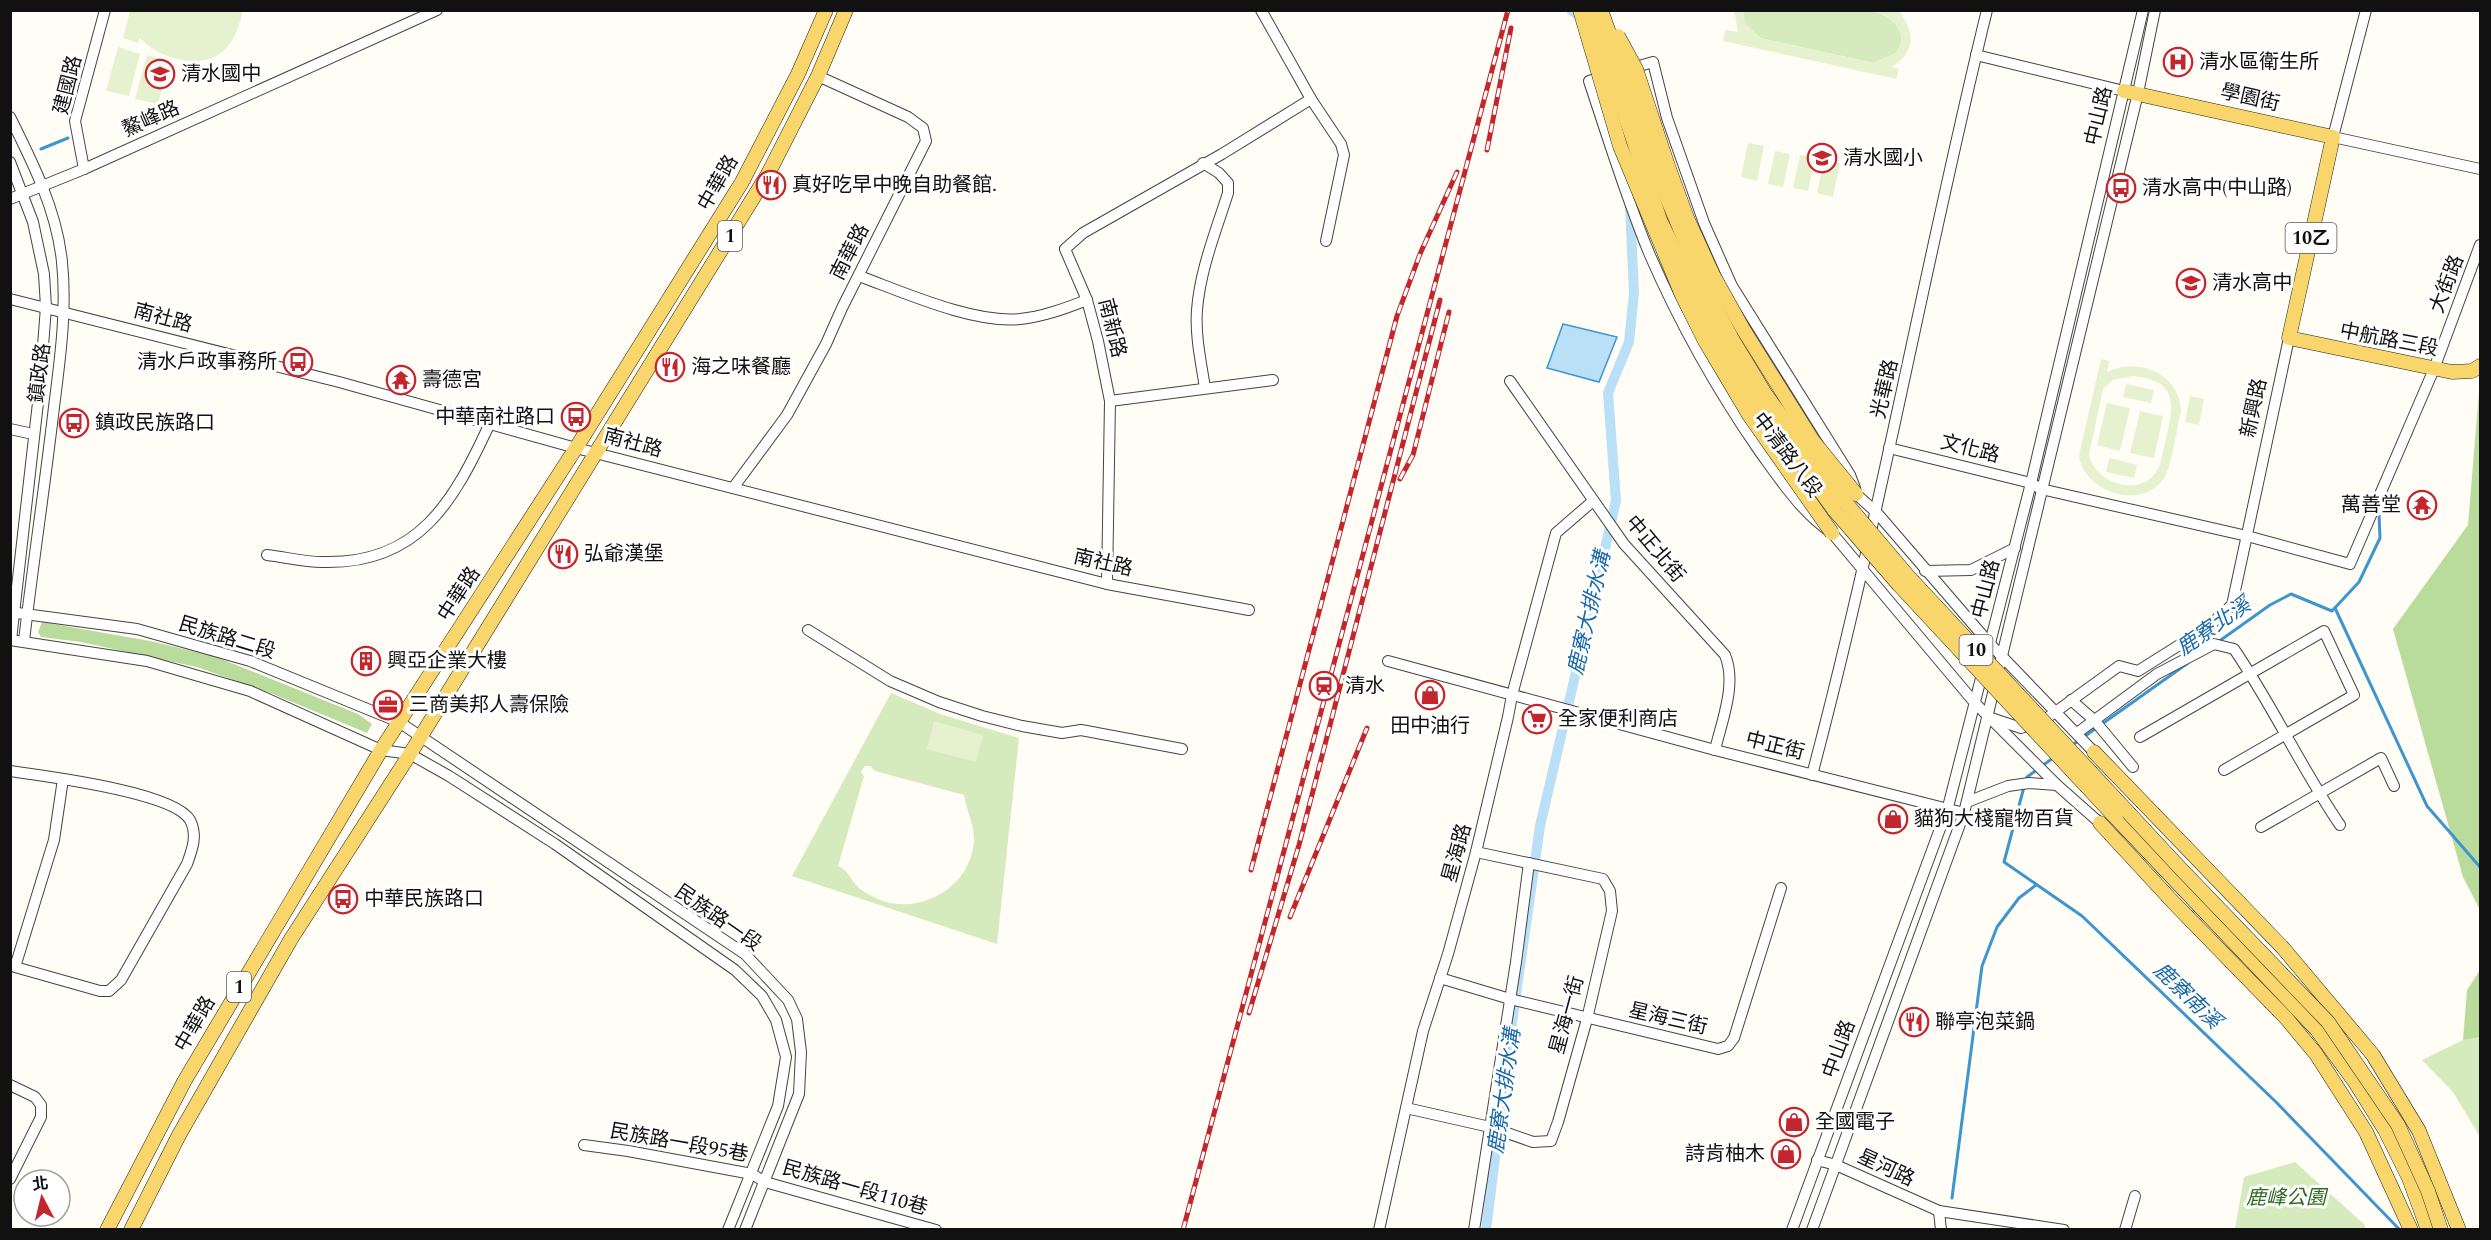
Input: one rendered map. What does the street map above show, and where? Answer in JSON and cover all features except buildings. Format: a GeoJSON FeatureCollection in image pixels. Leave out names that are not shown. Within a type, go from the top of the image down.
{"type":"FeatureCollection","features":[{"type":"Feature","properties":{"kind":"main road","name":"中華路"},"geometry":{"type":"LineString","coordinates":[[107,1230],[185,1080],[381,750],[576,448],[742,182],[798,74],[826,10]]}},
{"type":"Feature","properties":{"kind":"main road","name":"中華路"},"geometry":{"type":"LineString","coordinates":[[131,1230],[179,1135],[291,939],[422,736],[768,174],[818,76],[846,10]]}},
{"type":"Feature","properties":{"kind":"main road"},"geometry":{"type":"LineString","coordinates":[[1580,10],[1620,146],[1682,295],[1705,341],[1749,416],[1832,533]]}},
{"type":"Feature","properties":{"kind":"main road","name":"10"},"geometry":{"type":"LineString","coordinates":[[1587,10],[1608,61],[1660,220],[1710,324],[1754,400],[1835,511],[1899,585],[2317,1030],[2355,1082],[2385,1130],[2409,1178],[2428,1230]]}},
{"type":"Feature","properties":{"kind":"main road"},"geometry":{"type":"LineString","coordinates":[[1602,10],[1636,69],[1672,176],[1713,275],[1743,329],[1813,441],[1857,495]]}},
{"type":"Feature","properties":{"kind":"main road","name":"10"},"geometry":{"type":"LineString","coordinates":[[1602,10],[1667,198],[1698,270],[1731,337],[1766,395],[1841,497],[1908,576],[2173,861],[2328,1022],[2398,1125],[2428,1191],[2441,1230]]}},
{"type":"Feature","properties":{"kind":"main road","name":"學園街"},"geometry":{"type":"LineString","coordinates":[[2131,92],[2333,137]]}},
{"type":"Feature","properties":{"kind":"main road","name":"新興路"},"geometry":{"type":"LineString","coordinates":[[2289,338],[2333,137]]}},
{"type":"Feature","properties":{"kind":"main road","name":"中航路三段"},"geometry":{"type":"LineString","coordinates":[[2289,338],[2452,372],[2472,371],[2481,366]]}},
{"type":"Feature","properties":{"kind":"main road"},"geometry":{"type":"LineString","coordinates":[[2094,752],[2283,948],[2373,1055],[2419,1131],[2459,1230]]}},
{"type":"Feature","properties":{"kind":"main road"},"geometry":{"type":"LineString","coordinates":[[2100,824],[2286,1018],[2316,1054],[2366,1132],[2387,1173],[2411,1230]]}},
{"type":"Feature","properties":{"kind":"street","name":"建國路"},"geometry":{"type":"LineString","coordinates":[[84,169],[75,121],[105,10]]}},
{"type":"Feature","properties":{"kind":"street","name":"鰲峰路"},"geometry":{"type":"LineString","coordinates":[[10,199],[84,169],[437,10]]}},
{"type":"Feature","properties":{"kind":"street"},"geometry":{"type":"LineString","coordinates":[[1261,10],[1311,99],[1341,144],[1344,155],[1326,241]]}},
{"type":"Feature","properties":{"kind":"street","name":"光華路"},"geometry":{"type":"LineString","coordinates":[[1812,775],[1847,645],[1862,570],[1877,513],[1889,448],[1911,359],[1930,256],[1987,10]]}},
{"type":"Feature","properties":{"kind":"street","name":"中山路"},"geometry":{"type":"LineString","coordinates":[[1812,1230],[1966,808],[2004,657],[2131,92],[2143,10]]}},
{"type":"Feature","properties":{"kind":"street","name":"中山路"},"geometry":{"type":"LineString","coordinates":[[1792,1230],[1948,807],[2131,92],[2155,10]]}},
{"type":"Feature","properties":{"kind":"street","name":"新興路"},"geometry":{"type":"LineString","coordinates":[[2333,137],[2366,10]]}},
{"type":"Feature","properties":{"kind":"street","name":"學園街"},"geometry":{"type":"LineString","coordinates":[[1976,55],[2131,92]]}},
{"type":"Feature","properties":{"kind":"street","name":"中清路八段"},"geometry":{"type":"LineString","coordinates":[[2094,752],[1990,644],[1925,572],[1877,513],[1857,495],[1850,475],[1732,286],[1700,213],[1667,118],[1653,62],[1589,81],[1641,230],[1674,306],[1723,396],[1753,441],[1787,490],[1820,525],[1832,533],[1974,702],[2057,785],[2100,824]]}},
{"type":"Feature","properties":{"kind":"street","name":"南華路"},"geometry":{"type":"LineString","coordinates":[[733,488],[787,415],[826,344],[926,141],[923,129],[917,122],[818,76]]}},
{"type":"Feature","properties":{"kind":"street"},"geometry":{"type":"LineString","coordinates":[[1205,388],[1199,348],[1197,309],[1228,193],[1228,183],[1220,173],[1203,163],[1311,99]]}},
{"type":"Feature","properties":{"kind":"street","name":"鎮政路"},"geometry":{"type":"LineString","coordinates":[[10,117],[43,186],[57,232],[62,262],[64,311],[40,525],[24,641]]}},
{"type":"Feature","properties":{"kind":"street","name":"學園街"},"geometry":{"type":"LineString","coordinates":[[2333,137],[2481,169]]}},
{"type":"Feature","properties":{"kind":"street","name":"鎮政路"},"geometry":{"type":"LineString","coordinates":[[10,162],[33,222],[44,274],[46,307],[40,385],[11,640]]}},
{"type":"Feature","properties":{"kind":"street","name":"南新路"},"geometry":{"type":"LineString","coordinates":[[1107,584],[1110,401],[1087,300],[1065,249],[1083,233],[1203,163]]}},
{"type":"Feature","properties":{"kind":"street","name":"大街路"},"geometry":{"type":"LineString","coordinates":[[2247,536],[2350,564],[2434,369],[2481,245]]}},
{"type":"Feature","properties":{"kind":"street"},"geometry":{"type":"LineString","coordinates":[[859,276],[922,300],[999,320],[1036,317],[1087,300]]}},
{"type":"Feature","properties":{"kind":"street","name":"南社路"},"geometry":{"type":"LineString","coordinates":[[10,298],[490,423],[576,448],[1107,584],[1249,610]]}},
{"type":"Feature","properties":{"kind":"street","name":"新興路"},"geometry":{"type":"LineString","coordinates":[[1988,717],[2021,728],[2047,718],[2119,666],[2138,671],[2208,627],[2232,605],[2289,338]]}},
{"type":"Feature","properties":{"kind":"street"},"geometry":{"type":"LineString","coordinates":[[1110,401],[1274,380]]}},
{"type":"Feature","properties":{"kind":"street","name":"中正北街"},"geometry":{"type":"LineString","coordinates":[[1510,381],[1624,544],[1725,655],[1730,667],[1730,682],[1715,750]]}},
{"type":"Feature","properties":{"kind":"street"},"geometry":{"type":"LineString","coordinates":[[267,555],[322,562],[360,559],[396,549],[435,520],[466,474],[490,423]]}},
{"type":"Feature","properties":{"kind":"street"},"geometry":{"type":"LineString","coordinates":[[10,429],[33,434]]}},
{"type":"Feature","properties":{"kind":"street","name":"文化路"},"geometry":{"type":"LineString","coordinates":[[1889,448],[2031,483],[2041,489],[2247,536]]}},
{"type":"Feature","properties":{"kind":"street","name":"星海路"},"geometry":{"type":"LineString","coordinates":[[1378,1230],[1423,1031],[1476,852],[1512,695],[1556,532],[1593,501]]}},
{"type":"Feature","properties":{"kind":"street"},"geometry":{"type":"LineString","coordinates":[[1925,572],[1971,570],[2015,548]]}},
{"type":"Feature","properties":{"kind":"street","name":"民族路二段"},"geometry":{"type":"LineString","coordinates":[[13,612],[137,629],[250,661],[399,722],[422,736]]}},
{"type":"Feature","properties":{"kind":"street"},"geometry":{"type":"LineString","coordinates":[[808,630],[890,681],[939,702],[982,716],[1062,733],[1082,730],[1182,748]]}},
{"type":"Feature","properties":{"kind":"street"},"geometry":{"type":"LineString","coordinates":[[2140,737],[2324,631],[2354,695],[2224,770]]}},
{"type":"Feature","properties":{"kind":"street"},"geometry":{"type":"LineString","coordinates":[[11,640],[147,661],[250,691],[381,750],[410,754]]}},
{"type":"Feature","properties":{"kind":"street"},"geometry":{"type":"LineString","coordinates":[[2077,733],[2157,674],[2214,644],[2235,649],[2287,735],[2319,794],[2340,825]]}},
{"type":"Feature","properties":{"kind":"street"},"geometry":{"type":"LineString","coordinates":[[1388,661],[1512,695]]}},
{"type":"Feature","properties":{"kind":"street","name":"中正街"},"geometry":{"type":"LineString","coordinates":[[1512,695],[1812,775],[1948,807],[1966,808]]}},
{"type":"Feature","properties":{"kind":"street"},"geometry":{"type":"LineString","coordinates":[[2071,700],[2094,720],[2133,767]]}},
{"type":"Feature","properties":{"kind":"street","name":"民族路一段"},"geometry":{"type":"LineString","coordinates":[[422,736],[745,954],[788,1000],[797,1019],[801,1052],[799,1094],[745,1230]]}},
{"type":"Feature","properties":{"kind":"street","name":"民族路一段"},"geometry":{"type":"LineString","coordinates":[[410,754],[449,776],[673,925],[735,970],[762,996],[777,1020],[786,1057],[778,1106],[728,1230]]}},
{"type":"Feature","properties":{"kind":"street"},"geometry":{"type":"LineString","coordinates":[[2261,827],[2381,758],[2394,786]]}},
{"type":"Feature","properties":{"kind":"street"},"geometry":{"type":"LineString","coordinates":[[10,771],[63,779],[163,801],[178,809],[189,819],[194,831],[193,848],[187,864],[116,986],[109,991],[100,991],[15,966],[54,840],[63,779]]}},
{"type":"Feature","properties":{"kind":"street"},"geometry":{"type":"LineString","coordinates":[[1966,808],[2008,786],[2029,783],[2057,785]]}},
{"type":"Feature","properties":{"kind":"street","name":"星海一街"},"geometry":{"type":"LineString","coordinates":[[1406,1108],[1490,1127],[1533,1142],[1551,1140],[1587,1018],[1612,911],[1610,891],[1603,879],[1476,852]]}},
{"type":"Feature","properties":{"kind":"street"},"geometry":{"type":"LineString","coordinates":[[1474,1230],[1529,863]]}},
{"type":"Feature","properties":{"kind":"street","name":"星海三街"},"geometry":{"type":"LineString","coordinates":[[1440,978],[1510,999],[1718,1049],[1728,1046],[1734,1038],[1780,888]]}},
{"type":"Feature","properties":{"kind":"street"},"geometry":{"type":"LineString","coordinates":[[10,1085],[35,1097],[41,1105],[41,1117],[10,1179]]}},
{"type":"Feature","properties":{"kind":"street","name":"民族路一段95巷"},"geometry":{"type":"LineString","coordinates":[[584,1146],[628,1151],[752,1174],[765,1182]]}},
{"type":"Feature","properties":{"kind":"street","name":"星河路"},"geometry":{"type":"LineString","coordinates":[[1817,1160],[1836,1165],[1939,1211],[2064,1230]]}},
{"type":"Feature","properties":{"kind":"street","name":"民族路一段110巷"},"geometry":{"type":"LineString","coordinates":[[765,1182],[936,1230]]}},
{"type":"Feature","properties":{"kind":"street"},"geometry":{"type":"LineString","coordinates":[[2125,1230],[2135,1196]]}},
{"type":"Feature","properties":{"kind":"street"},"geometry":{"type":"LineString","coordinates":[[1939,1211],[1941,1230]]}},
{"type":"Feature","properties":{"kind":"green space"},"geometry":{"type":"Polygon","coordinates":[[[130,10],[243,11],[231,42],[222,52],[199,61],[186,61],[160,53],[140,38],[138,43],[123,38],[130,10]]]}},
{"type":"Feature","properties":{"kind":"green space"},"geometry":{"type":"Polygon","coordinates":[[[1734,10],[1743,11],[1745,23],[1760,38],[1874,63],[1896,53],[1901,39],[1897,26],[1892,21],[1872,11],[1899,11],[1908,26],[1909,48],[1900,61],[1892,67],[1899,69],[1896,79],[1723,41],[1725,30],[1738,32],[1734,10]]]}},
{"type":"Feature","properties":{"kind":"green space"},"geometry":{"type":"Polygon","coordinates":[[[1743,11],[1872,11],[1886,16],[1897,26],[1900,32],[1900,46],[1896,53],[1874,63],[1760,38],[1744,23],[1743,11]]]}},
{"type":"Feature","properties":{"kind":"green space"},"geometry":{"type":"Polygon","coordinates":[[[118,47],[140,54],[129,96],[106,91],[118,47]]]}},
{"type":"Feature","properties":{"kind":"green space"},"geometry":{"type":"Polygon","coordinates":[[[147,55],[170,61],[158,104],[135,99],[147,55]]]}},
{"type":"Feature","properties":{"kind":"green space"},"geometry":{"type":"Polygon","coordinates":[[[1748,143],[1764,146],[1757,181],[1741,177],[1748,143]]]}},
{"type":"Feature","properties":{"kind":"green space"},"geometry":{"type":"Polygon","coordinates":[[[1775,151],[1790,154],[1783,187],[1768,184],[1775,151]]]}},
{"type":"Feature","properties":{"kind":"green space"},"geometry":{"type":"Polygon","coordinates":[[[1800,155],[1815,158],[1808,191],[1793,188],[1800,155]]]}},
{"type":"Feature","properties":{"kind":"green space"},"geometry":{"type":"Polygon","coordinates":[[[1824,160],[1840,163],[1833,197],[1817,193],[1824,160]]]}},
{"type":"Feature","properties":{"kind":"green space"},"geometry":{"type":"Polygon","coordinates":[[[2101,359],[2109,361],[2107,372],[2132,366],[2144,368],[2165,378],[2173,387],[2179,398],[2181,411],[2167,472],[2154,488],[2142,494],[2128,495],[2102,488],[2083,468],[2079,455],[2101,359]],[[2133,376],[2113,380],[2103,389],[2089,455],[2098,472],[2106,478],[2125,485],[2144,483],[2155,474],[2161,461],[2170,418],[2170,398],[2166,390],[2148,379],[2133,376]]]}},
{"type":"Feature","properties":{"kind":"green space"},"geometry":{"type":"Polygon","coordinates":[[[2480,380],[2480,910],[2463,877],[2393,629],[2468,525],[2480,380]]]}},
{"type":"Feature","properties":{"kind":"green space"},"geometry":{"type":"Polygon","coordinates":[[[2126,384],[2154,390],[2151,403],[2123,397],[2126,384]]]}},
{"type":"Feature","properties":{"kind":"green space"},"geometry":{"type":"Polygon","coordinates":[[[2190,396],[2204,399],[2199,425],[2185,422],[2190,396]]]}},
{"type":"Feature","properties":{"kind":"green space"},"geometry":{"type":"Polygon","coordinates":[[[2107,403],[2130,408],[2120,451],[2097,445],[2107,403]]]}},
{"type":"Feature","properties":{"kind":"green space"},"geometry":{"type":"Polygon","coordinates":[[[2140,411],[2163,416],[2154,458],[2130,453],[2140,411]]]}},
{"type":"Feature","properties":{"kind":"green space"},"geometry":{"type":"Polygon","coordinates":[[[2109,458],[2137,465],[2134,478],[2106,472],[2109,458]]]}},
{"type":"Feature","properties":{"kind":"green space"},"geometry":{"type":"Polygon","coordinates":[[[42,622],[150,641],[214,656],[358,714],[372,724],[367,733],[273,694],[197,667],[81,642],[41,637],[38,632],[42,622]]]}},
{"type":"Feature","properties":{"kind":"green space"},"geometry":{"type":"Polygon","coordinates":[[[891,693],[940,714],[1019,738],[997,944],[792,876],[891,693]],[[865,766],[861,772],[864,776],[838,866],[859,888],[880,900],[896,904],[912,904],[928,900],[955,883],[965,870],[971,855],[974,833],[964,795],[875,771],[870,766],[865,766]]]}},
{"type":"Feature","properties":{"kind":"green space"},"geometry":{"type":"Polygon","coordinates":[[[934,721],[983,735],[976,762],[927,749],[934,721]]]}},
{"type":"Feature","properties":{"kind":"green space"},"geometry":{"type":"Polygon","coordinates":[[[2480,970],[2480,1037],[2463,1040],[2467,990],[2480,970]]]}},
{"type":"Feature","properties":{"kind":"green space"},"geometry":{"type":"Polygon","coordinates":[[[2480,1037],[2480,1137],[2453,1092],[2422,1060],[2463,1040],[2480,1037]]]}},
{"type":"Feature","properties":{"kind":"green space","name":"鹿峰公園"},"geometry":{"type":"Polygon","coordinates":[[[2295,1162],[2365,1225],[2365,1229],[2235,1229],[2244,1177],[2295,1162]]]}},
{"type":"Feature","properties":{"kind":"water"},"geometry":{"type":"Polygon","coordinates":[[[1563,324],[1617,337],[1599,382],[1547,368],[1563,324]]]}},
{"type":"Feature","properties":{"kind":"waterway","name":"鹿寮大排水溝"},"geometry":{"type":"LineString","coordinates":[[1571,10],[1586,20]]}},
{"type":"Feature","properties":{"kind":"waterway"},"geometry":{"type":"LineString","coordinates":[[41,149],[68,138]]}},
{"type":"Feature","properties":{"kind":"waterway","name":"鹿寮大排水溝"},"geometry":{"type":"LineString","coordinates":[[1486,1230],[1540,826],[1616,501],[1608,393],[1629,342],[1634,293],[1630,206]]}},
{"type":"Feature","properties":{"kind":"waterway","name":"鹿寮北溪"},"geometry":{"type":"LineString","coordinates":[[2218,642],[2270,605],[2291,594],[2332,611],[2359,582],[2380,538],[2379,514]]}},
{"type":"Feature","properties":{"kind":"waterway"},"geometry":{"type":"LineString","coordinates":[[2335,608],[2427,806],[2480,867]]}},
{"type":"Feature","properties":{"kind":"waterway","name":"鹿寮北溪"},"geometry":{"type":"LineString","coordinates":[[2071,746],[2188,663]]}},
{"type":"Feature","properties":{"kind":"waterway","name":"鹿寮北溪"},"geometry":{"type":"LineString","coordinates":[[2026,780],[2053,758]]}},
{"type":"Feature","properties":{"kind":"waterway","name":"鹿寮南溪"},"geometry":{"type":"LineString","coordinates":[[2024,787],[2004,862],[2082,916],[2276,1102],[2400,1230]]}},
{"type":"Feature","properties":{"kind":"waterway"},"geometry":{"type":"LineString","coordinates":[[1952,1198],[1982,966],[1997,927],[2019,898],[2036,885]]}},
{"type":"Feature","properties":{"kind":"railway"},"geometry":{"type":"LineString","coordinates":[[1183,1230],[1508,10]]}},
{"type":"Feature","properties":{"kind":"railway"},"geometry":{"type":"LineString","coordinates":[[1487,150],[1511,28]]}},
{"type":"Feature","properties":{"kind":"railway"},"geometry":{"type":"LineString","coordinates":[[1251,870],[1397,316],[1420,254],[1457,172]]}},
{"type":"Feature","properties":{"kind":"railway"},"geometry":{"type":"LineString","coordinates":[[1249,1013],[1299,845],[1440,300]]}},
{"type":"Feature","properties":{"kind":"railway"},"geometry":{"type":"LineString","coordinates":[[1400,479],[1413,455],[1449,312]]}},
{"type":"Feature","properties":{"kind":"railway"},"geometry":{"type":"LineString","coordinates":[[1290,917],[1367,728]]}},
{"type":"Feature","properties":{"kind":"place","name":"清水區衛生所"},"geometry":{"type":"Point","coordinates":[2178,62]}},
{"type":"Feature","properties":{"kind":"place","name":"清水國中"},"geometry":{"type":"Point","coordinates":[160,74]}},
{"type":"Feature","properties":{"kind":"place","name":"清水國小"},"geometry":{"type":"Point","coordinates":[1822,158]}},
{"type":"Feature","properties":{"kind":"place","name":"真好吃早中晚自助餐館."},"geometry":{"type":"Point","coordinates":[771,185]}},
{"type":"Feature","properties":{"kind":"place","name":"清水高中(中山路)"},"geometry":{"type":"Point","coordinates":[2121,188]}},
{"type":"Feature","properties":{"kind":"place","name":"清水高中"},"geometry":{"type":"Point","coordinates":[2191,283]}},
{"type":"Feature","properties":{"kind":"place","name":"清水戶政事務所"},"geometry":{"type":"Point","coordinates":[298,362]}},
{"type":"Feature","properties":{"kind":"place","name":"海之味餐廳"},"geometry":{"type":"Point","coordinates":[670,367]}},
{"type":"Feature","properties":{"kind":"place","name":"壽德宮"},"geometry":{"type":"Point","coordinates":[401,380]}},
{"type":"Feature","properties":{"kind":"place","name":"中華南社路口"},"geometry":{"type":"Point","coordinates":[576,417]}},
{"type":"Feature","properties":{"kind":"place","name":"鎮政民族路口"},"geometry":{"type":"Point","coordinates":[74,423]}},
{"type":"Feature","properties":{"kind":"place","name":"萬善堂"},"geometry":{"type":"Point","coordinates":[2422,505]}},
{"type":"Feature","properties":{"kind":"place","name":"弘爺漢堡"},"geometry":{"type":"Point","coordinates":[563,554]}},
{"type":"Feature","properties":{"kind":"place","name":"興亞企業大樓"},"geometry":{"type":"Point","coordinates":[366,661]}},
{"type":"Feature","properties":{"kind":"place","name":"清水"},"geometry":{"type":"Point","coordinates":[1324,686]}},
{"type":"Feature","properties":{"kind":"place","name":"田中油行"},"geometry":{"type":"Point","coordinates":[1430,695]}},
{"type":"Feature","properties":{"kind":"place","name":"三商美邦人壽保險"},"geometry":{"type":"Point","coordinates":[388,705]}},
{"type":"Feature","properties":{"kind":"place","name":"全家便利商店"},"geometry":{"type":"Point","coordinates":[1537,719]}},
{"type":"Feature","properties":{"kind":"place","name":"貓狗大棧寵物百貨"},"geometry":{"type":"Point","coordinates":[1893,819]}},
{"type":"Feature","properties":{"kind":"place","name":"中華民族路口"},"geometry":{"type":"Point","coordinates":[343,899]}},
{"type":"Feature","properties":{"kind":"place","name":"聯亭泡菜鍋"},"geometry":{"type":"Point","coordinates":[1914,1022]}},
{"type":"Feature","properties":{"kind":"place","name":"全國電子"},"geometry":{"type":"Point","coordinates":[1794,1122]}},
{"type":"Feature","properties":{"kind":"place","name":"詩肯柚木"},"geometry":{"type":"Point","coordinates":[1786,1154]}}]}
